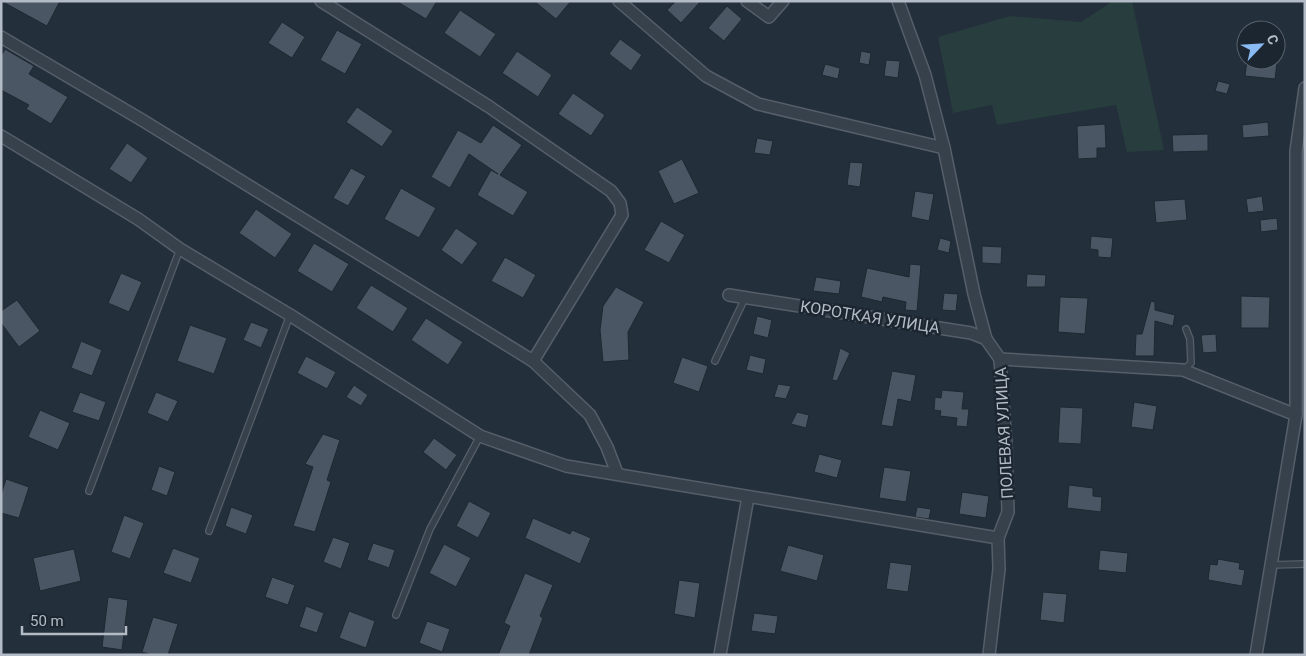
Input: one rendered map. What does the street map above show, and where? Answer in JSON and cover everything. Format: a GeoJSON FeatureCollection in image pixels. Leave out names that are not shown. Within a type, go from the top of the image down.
{"type":"FeatureCollection","features":[{"type":"Feature","properties":{"kind":"street"},"geometry":{"type":"LineString","coordinates":[[321,1],[488,106],[611,192],[620,203],[622,216],[533,361]]}},
{"type":"Feature","properties":{"kind":"street"},"geometry":{"type":"LineString","coordinates":[[619,1],[706,76],[758,104],[944,148]]}},
{"type":"Feature","properties":{"kind":"street"},"geometry":{"type":"LineString","coordinates":[[747,1],[769,17],[782,1]]}},
{"type":"Feature","properties":{"kind":"street"},"geometry":{"type":"LineString","coordinates":[[898,1],[925,75],[944,148],[974,294],[986,338],[1000,359],[1183,370],[1296,415]]}},
{"type":"Feature","properties":{"kind":"street"},"geometry":{"type":"LineString","coordinates":[[1,37],[142,120],[533,361],[590,415],[607,447],[617,473]]}},
{"type":"Feature","properties":{"kind":"street"},"geometry":{"type":"LineString","coordinates":[[1256,655],[1296,415],[1296,152],[1305,88]]}},
{"type":"Feature","properties":{"kind":"street"},"geometry":{"type":"LineString","coordinates":[[1,136],[138,219],[180,249],[290,315],[480,436],[566,466],[998,538]]}},
{"type":"Feature","properties":{"kind":"street","name":"КОРОТКАЯ УЛИЦА"},"geometry":{"type":"LineString","coordinates":[[728,295],[986,338]]}},
{"type":"Feature","properties":{"kind":"street","name":"ПОЛЕВАЯ УЛИЦА"},"geometry":{"type":"LineString","coordinates":[[989,655],[999,569],[998,538],[1008,512],[1006,445],[1000,359]]}},
{"type":"Feature","properties":{"kind":"street"},"geometry":{"type":"LineString","coordinates":[[720,655],[748,497]]}},
{"type":"Feature","properties":{"kind":"lane"},"geometry":{"type":"LineString","coordinates":[[89,491],[180,249]]}},
{"type":"Feature","properties":{"kind":"lane"},"geometry":{"type":"LineString","coordinates":[[715,361],[746,298]]}},
{"type":"Feature","properties":{"kind":"lane"},"geometry":{"type":"LineString","coordinates":[[209,531],[290,315]]}},
{"type":"Feature","properties":{"kind":"lane"},"geometry":{"type":"LineString","coordinates":[[1183,370],[1191,363],[1190,340],[1186,329]]}},
{"type":"Feature","properties":{"kind":"lane"},"geometry":{"type":"LineString","coordinates":[[396,615],[430,529],[480,436]]}},
{"type":"Feature","properties":{"kind":"lane"},"geometry":{"type":"LineString","coordinates":[[1271,565],[1305,564]]}},
{"type":"Feature","properties":{"kind":"green space"},"geometry":{"type":"Polygon","coordinates":[[[1113,1],[1132,1],[1164,150],[1127,152],[1116,105],[997,125],[992,105],[953,113],[938,37],[1010,16],[1081,22],[1113,1]]]}},
{"type":"Feature","properties":{"kind":"building"},"geometry":{"type":"Polygon","coordinates":[[[1,1],[60,1],[47,26],[1,1]]]}},
{"type":"Feature","properties":{"kind":"building"},"geometry":{"type":"Polygon","coordinates":[[[396,1],[437,1],[426,19],[396,1]]]}},
{"type":"Feature","properties":{"kind":"building"},"geometry":{"type":"Polygon","coordinates":[[[534,1],[571,1],[556,19],[534,1]]]}},
{"type":"Feature","properties":{"kind":"building"},"geometry":{"type":"Polygon","coordinates":[[[676,1],[701,1],[681,23],[667,10],[676,1]]]}},
{"type":"Feature","properties":{"kind":"building"},"geometry":{"type":"Polygon","coordinates":[[[727,6],[742,19],[724,41],[708,28],[727,6]]]}},
{"type":"Feature","properties":{"kind":"building"},"geometry":{"type":"Polygon","coordinates":[[[460,10],[496,34],[480,57],[444,33],[460,10]]]}},
{"type":"Feature","properties":{"kind":"building"},"geometry":{"type":"Polygon","coordinates":[[[282,22],[305,37],[292,58],[268,43],[282,22]]]}},
{"type":"Feature","properties":{"kind":"building"},"geometry":{"type":"Polygon","coordinates":[[[337,30],[362,44],[345,74],[320,60],[337,30]]]}},
{"type":"Feature","properties":{"kind":"building"},"geometry":{"type":"Polygon","coordinates":[[[620,39],[642,55],[631,71],[609,54],[620,39]]]}},
{"type":"Feature","properties":{"kind":"building"},"geometry":{"type":"Polygon","coordinates":[[[5,49],[34,66],[29,74],[68,97],[51,124],[26,109],[29,105],[1,90],[1,56],[5,49]]]}},
{"type":"Feature","properties":{"kind":"building"},"geometry":{"type":"Polygon","coordinates":[[[517,51],[552,75],[538,97],[502,73],[517,51]]]}},
{"type":"Feature","properties":{"kind":"building"},"geometry":{"type":"Polygon","coordinates":[[[861,51],[871,53],[869,65],[859,63],[861,51]]]}},
{"type":"Feature","properties":{"kind":"building"},"geometry":{"type":"Polygon","coordinates":[[[886,60],[900,61],[898,78],[884,76],[886,60]]]}},
{"type":"Feature","properties":{"kind":"building"},"geometry":{"type":"Polygon","coordinates":[[[825,64],[840,68],[838,79],[822,75],[825,64]]]}},
{"type":"Feature","properties":{"kind":"building"},"geometry":{"type":"Polygon","coordinates":[[[1246,70],[1276,70],[1275,79],[1245,76],[1246,70]]]}},
{"type":"Feature","properties":{"kind":"building"},"geometry":{"type":"Polygon","coordinates":[[[1218,81],[1230,84],[1227,94],[1215,91],[1218,81]]]}},
{"type":"Feature","properties":{"kind":"building"},"geometry":{"type":"Polygon","coordinates":[[[573,93],[605,115],[591,136],[558,114],[573,93]]]}},
{"type":"Feature","properties":{"kind":"building"},"geometry":{"type":"Polygon","coordinates":[[[357,107],[393,131],[382,147],[346,122],[357,107]]]}},
{"type":"Feature","properties":{"kind":"building"},"geometry":{"type":"Polygon","coordinates":[[[1268,122],[1269,136],[1243,138],[1242,125],[1268,122]]]}},
{"type":"Feature","properties":{"kind":"building"},"geometry":{"type":"Polygon","coordinates":[[[1105,124],[1106,148],[1097,148],[1097,158],[1078,159],[1077,126],[1105,124]]]}},
{"type":"Feature","properties":{"kind":"building"},"geometry":{"type":"Polygon","coordinates":[[[493,125],[522,145],[500,175],[528,192],[513,216],[477,195],[491,170],[498,174],[469,154],[450,188],[431,177],[458,130],[481,143],[493,125]]]}},
{"type":"Feature","properties":{"kind":"building"},"geometry":{"type":"Polygon","coordinates":[[[1208,134],[1208,151],[1173,152],[1172,135],[1208,134]]]}},
{"type":"Feature","properties":{"kind":"building"},"geometry":{"type":"Polygon","coordinates":[[[757,138],[773,141],[770,155],[754,153],[757,138]]]}},
{"type":"Feature","properties":{"kind":"building"},"geometry":{"type":"Polygon","coordinates":[[[127,143],[148,158],[131,183],[109,169],[127,143]]]}},
{"type":"Feature","properties":{"kind":"building"},"geometry":{"type":"Polygon","coordinates":[[[682,159],[699,193],[674,204],[658,171],[682,159]]]}},
{"type":"Feature","properties":{"kind":"building"},"geometry":{"type":"Polygon","coordinates":[[[850,162],[863,163],[860,187],[847,185],[850,162]]]}},
{"type":"Feature","properties":{"kind":"building"},"geometry":{"type":"Polygon","coordinates":[[[351,168],[366,176],[348,206],[333,198],[351,168]]]}},
{"type":"Feature","properties":{"kind":"building"},"geometry":{"type":"Polygon","coordinates":[[[401,188],[436,208],[419,238],[384,219],[401,188]]]}},
{"type":"Feature","properties":{"kind":"building"},"geometry":{"type":"Polygon","coordinates":[[[915,191],[934,194],[929,221],[911,217],[915,191]]]}},
{"type":"Feature","properties":{"kind":"building"},"geometry":{"type":"Polygon","coordinates":[[[1262,196],[1264,211],[1248,213],[1246,199],[1262,196]]]}},
{"type":"Feature","properties":{"kind":"building"},"geometry":{"type":"Polygon","coordinates":[[[1185,199],[1187,220],[1156,223],[1154,201],[1185,199]]]}},
{"type":"Feature","properties":{"kind":"building"},"geometry":{"type":"Polygon","coordinates":[[[256,209],[292,234],[275,258],[239,233],[256,209]]]}},
{"type":"Feature","properties":{"kind":"building"},"geometry":{"type":"Polygon","coordinates":[[[1277,218],[1278,230],[1261,232],[1260,220],[1277,218]]]}},
{"type":"Feature","properties":{"kind":"building"},"geometry":{"type":"Polygon","coordinates":[[[661,221],[685,235],[669,263],[644,250],[661,221]]]}},
{"type":"Feature","properties":{"kind":"building"},"geometry":{"type":"Polygon","coordinates":[[[456,228],[478,243],[462,265],[441,250],[456,228]]]}},
{"type":"Feature","properties":{"kind":"building"},"geometry":{"type":"Polygon","coordinates":[[[1091,236],[1113,238],[1111,258],[1098,257],[1098,250],[1090,249],[1091,236]]]}},
{"type":"Feature","properties":{"kind":"building"},"geometry":{"type":"Polygon","coordinates":[[[940,238],[951,241],[949,253],[937,250],[940,238]]]}},
{"type":"Feature","properties":{"kind":"building"},"geometry":{"type":"Polygon","coordinates":[[[314,243],[349,264],[332,292],[297,271],[314,243]]]}},
{"type":"Feature","properties":{"kind":"building"},"geometry":{"type":"Polygon","coordinates":[[[982,246],[1002,247],[1001,264],[982,263],[982,246]]]}},
{"type":"Feature","properties":{"kind":"building"},"geometry":{"type":"Polygon","coordinates":[[[505,257],[536,275],[523,298],[491,281],[505,257]]]}},
{"type":"Feature","properties":{"kind":"building"},"geometry":{"type":"Polygon","coordinates":[[[910,264],[921,265],[917,311],[905,310],[906,302],[883,297],[882,302],[861,297],[867,268],[909,277],[910,264]]]}},
{"type":"Feature","properties":{"kind":"building"},"geometry":{"type":"Polygon","coordinates":[[[121,273],[142,282],[129,312],[108,303],[121,273]]]}},
{"type":"Feature","properties":{"kind":"building"},"geometry":{"type":"Polygon","coordinates":[[[1027,274],[1046,275],[1045,287],[1026,287],[1027,274]]]}},
{"type":"Feature","properties":{"kind":"building"},"geometry":{"type":"Polygon","coordinates":[[[816,277],[841,281],[839,294],[813,291],[816,277]]]}},
{"type":"Feature","properties":{"kind":"building"},"geometry":{"type":"Polygon","coordinates":[[[371,285],[408,308],[393,332],[356,308],[371,285]]]}},
{"type":"Feature","properties":{"kind":"building"},"geometry":{"type":"Polygon","coordinates":[[[616,287],[644,302],[628,332],[629,360],[603,362],[600,330],[603,306],[616,287]]]}},
{"type":"Feature","properties":{"kind":"building"},"geometry":{"type":"Polygon","coordinates":[[[944,293],[958,294],[956,311],[942,310],[944,293]]]}},
{"type":"Feature","properties":{"kind":"building"},"geometry":{"type":"Polygon","coordinates":[[[1241,296],[1270,297],[1269,328],[1241,328],[1241,296]]]}},
{"type":"Feature","properties":{"kind":"building"},"geometry":{"type":"Polygon","coordinates":[[[1060,297],[1088,298],[1085,334],[1058,332],[1060,297]]]}},
{"type":"Feature","properties":{"kind":"building"},"geometry":{"type":"Polygon","coordinates":[[[17,300],[40,331],[19,347],[1,323],[1,311],[17,300]]]}},
{"type":"Feature","properties":{"kind":"building"},"geometry":{"type":"Polygon","coordinates":[[[1151,301],[1155,302],[1155,310],[1175,315],[1173,326],[1155,321],[1154,356],[1135,356],[1136,334],[1142,334],[1151,301]]]}},
{"type":"Feature","properties":{"kind":"building"},"geometry":{"type":"Polygon","coordinates":[[[757,316],[772,320],[768,338],[753,334],[757,316]]]}},
{"type":"Feature","properties":{"kind":"building"},"geometry":{"type":"Polygon","coordinates":[[[426,318],[463,342],[448,365],[411,340],[426,318]]]}},
{"type":"Feature","properties":{"kind":"building"},"geometry":{"type":"Polygon","coordinates":[[[251,322],[269,329],[261,348],[243,340],[251,322]]]}},
{"type":"Feature","properties":{"kind":"building"},"geometry":{"type":"Polygon","coordinates":[[[190,325],[227,338],[214,374],[177,361],[190,325]]]}},
{"type":"Feature","properties":{"kind":"building"},"geometry":{"type":"Polygon","coordinates":[[[1216,334],[1217,352],[1203,353],[1201,335],[1216,334]]]}},
{"type":"Feature","properties":{"kind":"building"},"geometry":{"type":"Polygon","coordinates":[[[81,341],[102,350],[92,376],[71,368],[81,341]]]}},
{"type":"Feature","properties":{"kind":"building"},"geometry":{"type":"Polygon","coordinates":[[[840,348],[850,353],[837,381],[832,380],[840,348]]]}},
{"type":"Feature","properties":{"kind":"building"},"geometry":{"type":"Polygon","coordinates":[[[750,355],[766,359],[763,374],[746,370],[750,355]]]}},
{"type":"Feature","properties":{"kind":"building"},"geometry":{"type":"Polygon","coordinates":[[[306,356],[336,372],[327,389],[297,373],[306,356]]]}},
{"type":"Feature","properties":{"kind":"building"},"geometry":{"type":"Polygon","coordinates":[[[682,357],[708,366],[699,392],[673,383],[682,357]]]}},
{"type":"Feature","properties":{"kind":"building"},"geometry":{"type":"Polygon","coordinates":[[[892,371],[916,375],[911,402],[898,399],[893,427],[881,425],[892,371]]]}},
{"type":"Feature","properties":{"kind":"building"},"geometry":{"type":"Polygon","coordinates":[[[778,384],[791,386],[786,399],[774,397],[778,384]]]}},
{"type":"Feature","properties":{"kind":"building"},"geometry":{"type":"Polygon","coordinates":[[[354,385],[368,395],[361,406],[346,397],[354,385]]]}},
{"type":"Feature","properties":{"kind":"building"},"geometry":{"type":"Polygon","coordinates":[[[942,390],[964,392],[962,409],[969,409],[967,427],[956,426],[957,418],[940,416],[941,411],[934,410],[935,397],[941,398],[942,390]]]}},
{"type":"Feature","properties":{"kind":"building"},"geometry":{"type":"Polygon","coordinates":[[[80,392],[106,402],[99,421],[72,412],[80,392]]]}},
{"type":"Feature","properties":{"kind":"building"},"geometry":{"type":"Polygon","coordinates":[[[156,392],[178,401],[168,422],[147,413],[156,392]]]}},
{"type":"Feature","properties":{"kind":"building"},"geometry":{"type":"Polygon","coordinates":[[[1134,402],[1157,406],[1153,430],[1131,427],[1134,402]]]}},
{"type":"Feature","properties":{"kind":"building"},"geometry":{"type":"Polygon","coordinates":[[[1060,407],[1083,408],[1081,444],[1058,443],[1060,407]]]}},
{"type":"Feature","properties":{"kind":"building"},"geometry":{"type":"Polygon","coordinates":[[[40,410],[70,423],[58,450],[28,437],[40,410]]]}},
{"type":"Feature","properties":{"kind":"building"},"geometry":{"type":"Polygon","coordinates":[[[797,412],[809,415],[806,428],[791,424],[797,412]]]}},
{"type":"Feature","properties":{"kind":"building"},"geometry":{"type":"Polygon","coordinates":[[[323,434],[340,440],[327,480],[331,482],[315,532],[293,526],[313,467],[305,464],[323,434]]]}},
{"type":"Feature","properties":{"kind":"building"},"geometry":{"type":"Polygon","coordinates":[[[434,438],[457,455],[446,470],[423,452],[434,438]]]}},
{"type":"Feature","properties":{"kind":"building"},"geometry":{"type":"Polygon","coordinates":[[[819,454],[842,460],[837,478],[814,472],[819,454]]]}},
{"type":"Feature","properties":{"kind":"building"},"geometry":{"type":"Polygon","coordinates":[[[159,466],[175,472],[167,496],[151,490],[159,466]]]}},
{"type":"Feature","properties":{"kind":"building"},"geometry":{"type":"Polygon","coordinates":[[[884,467],[911,471],[906,502],[879,498],[884,467]]]}},
{"type":"Feature","properties":{"kind":"building"},"geometry":{"type":"Polygon","coordinates":[[[6,479],[29,487],[19,518],[1,513],[1,495],[6,479]]]}},
{"type":"Feature","properties":{"kind":"building"},"geometry":{"type":"Polygon","coordinates":[[[1069,485],[1093,488],[1093,496],[1102,497],[1101,512],[1067,508],[1069,485]]]}},
{"type":"Feature","properties":{"kind":"building"},"geometry":{"type":"Polygon","coordinates":[[[962,492],[989,496],[986,518],[959,514],[962,492]]]}},
{"type":"Feature","properties":{"kind":"building"},"geometry":{"type":"Polygon","coordinates":[[[469,501],[491,513],[478,538],[456,526],[469,501]]]}},
{"type":"Feature","properties":{"kind":"building"},"geometry":{"type":"Polygon","coordinates":[[[231,507],[253,515],[246,534],[225,526],[231,507]]]}},
{"type":"Feature","properties":{"kind":"building"},"geometry":{"type":"Polygon","coordinates":[[[917,507],[931,509],[929,519],[915,517],[917,507]]]}},
{"type":"Feature","properties":{"kind":"building"},"geometry":{"type":"Polygon","coordinates":[[[124,515],[144,523],[130,559],[111,552],[124,515]]]}},
{"type":"Feature","properties":{"kind":"building"},"geometry":{"type":"Polygon","coordinates":[[[533,518],[570,534],[572,530],[591,538],[580,564],[525,538],[533,518]]]}},
{"type":"Feature","properties":{"kind":"building"},"geometry":{"type":"Polygon","coordinates":[[[333,537],[350,543],[341,569],[323,562],[333,537]]]}},
{"type":"Feature","properties":{"kind":"building"},"geometry":{"type":"Polygon","coordinates":[[[373,543],[395,550],[389,568],[367,560],[373,543]]]}},
{"type":"Feature","properties":{"kind":"building"},"geometry":{"type":"Polygon","coordinates":[[[444,544],[471,558],[456,587],[429,573],[444,544]]]}},
{"type":"Feature","properties":{"kind":"building"},"geometry":{"type":"Polygon","coordinates":[[[788,545],[824,555],[817,581],[780,571],[788,545]]]}},
{"type":"Feature","properties":{"kind":"building"},"geometry":{"type":"Polygon","coordinates":[[[173,548],[200,558],[191,583],[163,573],[173,548]]]}},
{"type":"Feature","properties":{"kind":"building"},"geometry":{"type":"Polygon","coordinates":[[[74,549],[81,581],[40,591],[33,558],[74,549]]]}},
{"type":"Feature","properties":{"kind":"building"},"geometry":{"type":"Polygon","coordinates":[[[1100,550],[1128,553],[1126,573],[1098,570],[1100,550]]]}},
{"type":"Feature","properties":{"kind":"building"},"geometry":{"type":"Polygon","coordinates":[[[1218,559],[1240,563],[1239,569],[1245,570],[1242,586],[1208,580],[1210,564],[1217,565],[1218,559]]]}},
{"type":"Feature","properties":{"kind":"building"},"geometry":{"type":"Polygon","coordinates":[[[890,562],[912,565],[908,592],[886,589],[890,562]]]}},
{"type":"Feature","properties":{"kind":"building"},"geometry":{"type":"Polygon","coordinates":[[[525,573],[553,585],[540,616],[543,618],[529,655],[498,655],[510,626],[504,623],[525,573]]]}},
{"type":"Feature","properties":{"kind":"building"},"geometry":{"type":"Polygon","coordinates":[[[272,577],[295,585],[288,605],[265,597],[272,577]]]}},
{"type":"Feature","properties":{"kind":"building"},"geometry":{"type":"Polygon","coordinates":[[[679,580],[700,583],[695,618],[674,614],[679,580]]]}},
{"type":"Feature","properties":{"kind":"building"},"geometry":{"type":"Polygon","coordinates":[[[1043,592],[1067,594],[1064,623],[1040,620],[1043,592]]]}},
{"type":"Feature","properties":{"kind":"building"},"geometry":{"type":"Polygon","coordinates":[[[108,597],[128,600],[122,650],[102,647],[108,597]]]}},
{"type":"Feature","properties":{"kind":"building"},"geometry":{"type":"Polygon","coordinates":[[[306,606],[324,613],[317,633],[299,627],[306,606]]]}},
{"type":"Feature","properties":{"kind":"building"},"geometry":{"type":"Polygon","coordinates":[[[349,611],[375,621],[366,648],[339,638],[349,611]]]}},
{"type":"Feature","properties":{"kind":"building"},"geometry":{"type":"Polygon","coordinates":[[[754,613],[778,616],[775,634],[751,631],[754,613]]]}},
{"type":"Feature","properties":{"kind":"building"},"geometry":{"type":"Polygon","coordinates":[[[153,617],[178,624],[168,655],[152,655],[142,652],[153,617]]]}},
{"type":"Feature","properties":{"kind":"building"},"geometry":{"type":"Polygon","coordinates":[[[427,621],[450,629],[442,652],[419,643],[427,621]]]}}]}
